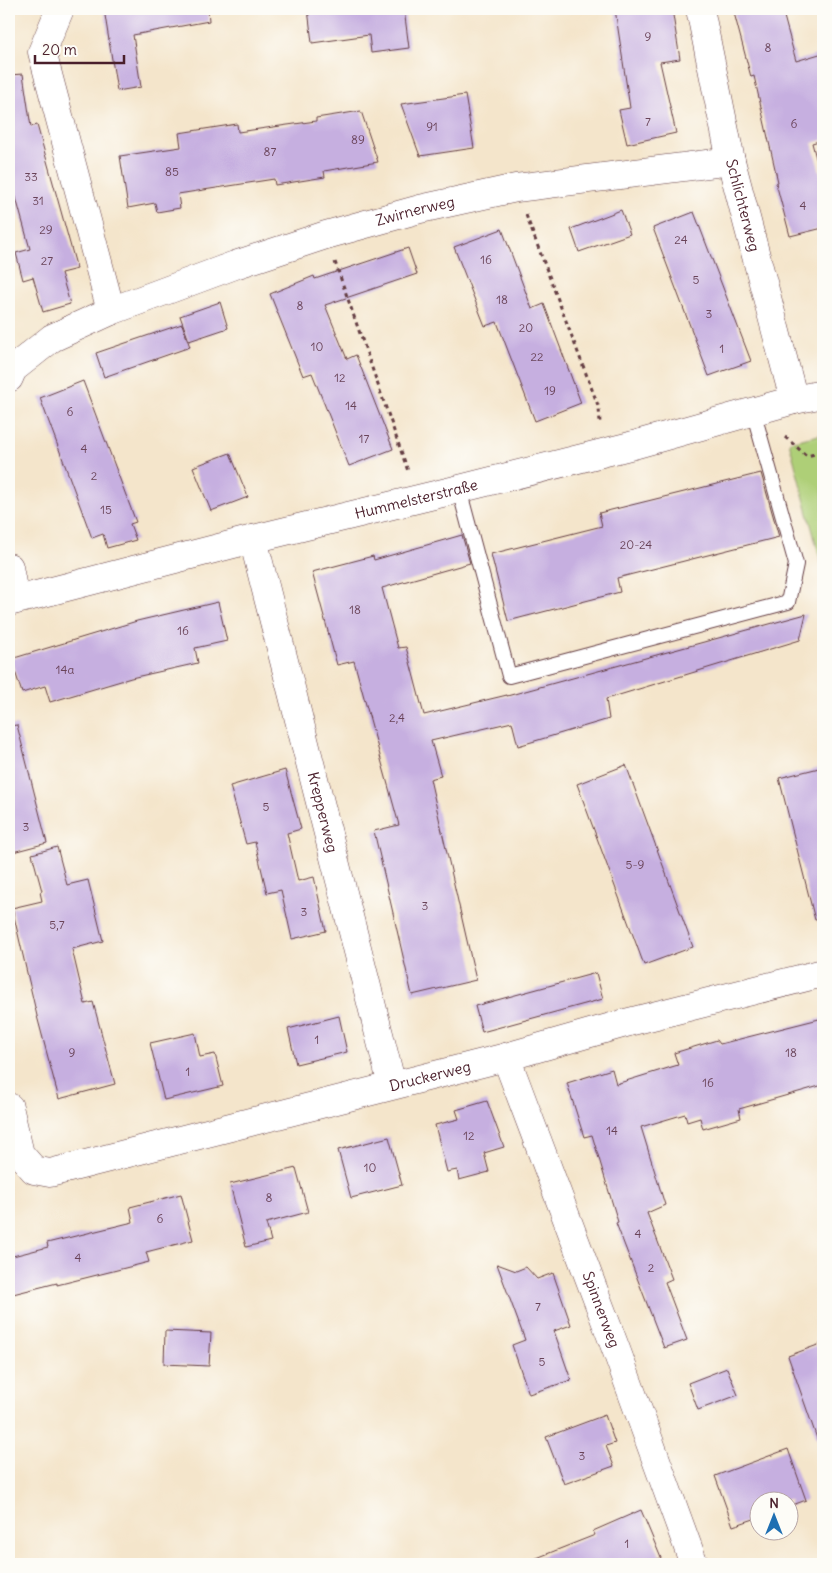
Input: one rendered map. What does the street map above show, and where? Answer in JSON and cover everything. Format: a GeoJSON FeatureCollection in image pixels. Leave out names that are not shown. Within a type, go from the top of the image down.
{"type":"FeatureCollection","features":[{"type":"Feature","properties":{"kind":"street"},"geometry":{"type":"LineString","coordinates":[[60,9],[42,52],[110,311]]}},
{"type":"Feature","properties":{"kind":"street","name":"Schlichterweg"},"geometry":{"type":"LineString","coordinates":[[700,9],[731,161],[794,400]]}},
{"type":"Feature","properties":{"kind":"street","name":"Zwirnerweg"},"geometry":{"type":"LineString","coordinates":[[9,378],[13,369],[52,338],[110,311],[317,238],[420,209],[516,188],[731,161]]}},
{"type":"Feature","properties":{"kind":"street","name":"Hummelsterstraße"},"geometry":{"type":"LineString","coordinates":[[12,601],[630,446],[753,411],[823,394]]}},
{"type":"Feature","properties":{"kind":"street","name":"Krepperweg"},"geometry":{"type":"LineString","coordinates":[[253,540],[392,1085]]}},
{"type":"Feature","properties":{"kind":"street"},"geometry":{"type":"LineString","coordinates":[[9,567],[12,601]]}},
{"type":"Feature","properties":{"kind":"street","name":"Druckerweg"},"geometry":{"type":"LineString","coordinates":[[9,1107],[20,1154],[34,1170],[50,1172],[506,1057],[630,1022],[823,973]]}},
{"type":"Feature","properties":{"kind":"street","name":"Spinnerweg"},"geometry":{"type":"LineString","coordinates":[[506,1057],[618,1352],[694,1564]]}},
{"type":"Feature","properties":{"kind":"lane"},"geometry":{"type":"LineString","coordinates":[[459,489],[509,676],[788,602],[796,564],[753,411]]}},
{"type":"Feature","properties":{"kind":"path"},"geometry":{"type":"LineString","coordinates":[[524,211],[599,408],[600,423]]}},
{"type":"Feature","properties":{"kind":"path"},"geometry":{"type":"LineString","coordinates":[[335,262],[409,474]]}},
{"type":"Feature","properties":{"kind":"path"},"geometry":{"type":"LineString","coordinates":[[781,434],[807,456],[823,452]]}},
{"type":"Feature","properties":{"kind":"green space"},"geometry":{"type":"Polygon","coordinates":[[[823,434],[823,570],[789,442],[823,434]]]}},
{"type":"Feature","properties":{"kind":"building"},"geometry":{"type":"Polygon","coordinates":[[[104,9],[208,9],[209,21],[133,35],[141,87],[117,91],[104,9]]]}},
{"type":"Feature","properties":{"kind":"building"},"geometry":{"type":"Polygon","coordinates":[[[308,9],[404,9],[409,48],[371,53],[369,35],[312,43],[308,9]]]}},
{"type":"Feature","properties":{"kind":"building"},"geometry":{"type":"Polygon","coordinates":[[[615,9],[672,9],[680,59],[660,62],[676,133],[627,144],[619,110],[630,108],[615,9]]]}},
{"type":"Feature","properties":{"kind":"building"},"geometry":{"type":"Polygon","coordinates":[[[733,9],[782,9],[796,61],[823,53],[823,140],[812,143],[823,184],[823,228],[790,236],[776,183],[778,182],[754,76],[751,77],[733,9]]]}},
{"type":"Feature","properties":{"kind":"building"},"geometry":{"type":"Polygon","coordinates":[[[23,74],[31,127],[37,125],[77,269],[61,273],[70,304],[43,312],[33,277],[23,280],[16,253],[30,249],[9,172],[9,75],[23,74]]]}},
{"type":"Feature","properties":{"kind":"building"},"geometry":{"type":"Polygon","coordinates":[[[465,95],[474,148],[420,156],[401,104],[465,95]]]}},
{"type":"Feature","properties":{"kind":"building"},"geometry":{"type":"Polygon","coordinates":[[[361,111],[378,162],[324,171],[325,177],[275,185],[274,179],[178,194],[180,208],[157,212],[155,203],[128,208],[120,156],[181,147],[179,133],[237,124],[238,132],[316,121],[316,118],[361,111]]]}},
{"type":"Feature","properties":{"kind":"building"},"geometry":{"type":"Polygon","coordinates":[[[621,210],[630,234],[579,252],[571,229],[621,210]]]}},
{"type":"Feature","properties":{"kind":"building"},"geometry":{"type":"Polygon","coordinates":[[[694,212],[751,361],[709,376],[653,228],[694,212]]]}},
{"type":"Feature","properties":{"kind":"building"},"geometry":{"type":"Polygon","coordinates":[[[502,229],[532,309],[544,304],[581,403],[535,421],[497,322],[485,326],[454,247],[502,229]]]}},
{"type":"Feature","properties":{"kind":"building"},"geometry":{"type":"Polygon","coordinates":[[[408,248],[417,274],[325,305],[347,359],[356,355],[393,449],[349,466],[312,373],[303,376],[270,294],[314,276],[315,279],[408,248]]]}},
{"type":"Feature","properties":{"kind":"building"},"geometry":{"type":"Polygon","coordinates":[[[220,302],[228,328],[189,341],[180,316],[220,302]]]}},
{"type":"Feature","properties":{"kind":"building"},"geometry":{"type":"Polygon","coordinates":[[[182,324],[190,347],[104,377],[96,353],[182,324]]]}},
{"type":"Feature","properties":{"kind":"building"},"geometry":{"type":"Polygon","coordinates":[[[83,381],[136,522],[130,524],[136,540],[107,548],[103,534],[92,538],[40,398],[83,381]]]}},
{"type":"Feature","properties":{"kind":"building"},"geometry":{"type":"Polygon","coordinates":[[[230,453],[248,497],[211,511],[193,467],[230,453]]]}},
{"type":"Feature","properties":{"kind":"building"},"geometry":{"type":"Polygon","coordinates":[[[761,473],[779,537],[617,578],[620,592],[508,621],[491,554],[602,526],[599,513],[761,473]]]}},
{"type":"Feature","properties":{"kind":"building"},"geometry":{"type":"Polygon","coordinates":[[[462,535],[470,563],[382,588],[398,648],[406,647],[424,715],[507,696],[806,614],[800,640],[606,699],[609,719],[518,746],[512,722],[431,741],[441,776],[430,779],[476,980],[412,995],[374,831],[399,825],[354,661],[337,665],[312,572],[373,556],[374,560],[462,535]]]}},
{"type":"Feature","properties":{"kind":"building"},"geometry":{"type":"Polygon","coordinates":[[[218,602],[227,641],[195,648],[198,663],[131,678],[50,702],[45,686],[22,693],[11,659],[137,621],[218,602]]]}},
{"type":"Feature","properties":{"kind":"building"},"geometry":{"type":"Polygon","coordinates":[[[17,725],[47,843],[9,853],[9,726],[17,725]]]}},
{"type":"Feature","properties":{"kind":"building"},"geometry":{"type":"Polygon","coordinates":[[[626,765],[693,947],[644,965],[577,784],[626,765]]]}},
{"type":"Feature","properties":{"kind":"building"},"geometry":{"type":"Polygon","coordinates":[[[823,767],[823,919],[815,920],[779,778],[823,767]]]}},
{"type":"Feature","properties":{"kind":"building"},"geometry":{"type":"Polygon","coordinates":[[[285,770],[301,829],[287,833],[298,881],[314,877],[326,931],[292,939],[281,890],[267,893],[255,842],[246,844],[230,786],[285,770]]]}},
{"type":"Feature","properties":{"kind":"building"},"geometry":{"type":"Polygon","coordinates":[[[57,847],[67,885],[88,880],[103,941],[72,949],[85,1004],[93,1002],[115,1084],[59,1099],[37,1016],[12,908],[42,901],[40,892],[42,891],[32,854],[57,847]]]}},
{"type":"Feature","properties":{"kind":"building"},"geometry":{"type":"Polygon","coordinates":[[[596,973],[603,999],[482,1032],[475,1006],[596,973]]]}},
{"type":"Feature","properties":{"kind":"building"},"geometry":{"type":"Polygon","coordinates":[[[339,1016],[347,1052],[296,1064],[288,1029],[339,1016]]]}},
{"type":"Feature","properties":{"kind":"building"},"geometry":{"type":"Polygon","coordinates":[[[823,1018],[823,1085],[739,1109],[741,1118],[703,1129],[700,1118],[687,1122],[685,1114],[641,1127],[665,1205],[647,1213],[672,1279],[665,1282],[687,1340],[664,1348],[616,1223],[618,1222],[592,1135],[584,1137],[567,1083],[612,1069],[616,1084],[678,1065],[674,1053],[717,1040],[720,1044],[823,1018]]]}},
{"type":"Feature","properties":{"kind":"building"},"geometry":{"type":"Polygon","coordinates":[[[195,1033],[200,1057],[215,1054],[223,1086],[164,1100],[150,1043],[195,1033]]]}},
{"type":"Feature","properties":{"kind":"building"},"geometry":{"type":"Polygon","coordinates":[[[487,1101],[504,1147],[484,1153],[489,1172],[459,1180],[457,1170],[447,1172],[435,1125],[459,1119],[456,1110],[487,1101]]]}},
{"type":"Feature","properties":{"kind":"building"},"geometry":{"type":"Polygon","coordinates":[[[389,1137],[402,1185],[351,1198],[338,1150],[389,1137]]]}},
{"type":"Feature","properties":{"kind":"building"},"geometry":{"type":"Polygon","coordinates":[[[296,1168],[308,1212],[266,1223],[271,1241],[246,1247],[230,1184],[296,1168]]]}},
{"type":"Feature","properties":{"kind":"building"},"geometry":{"type":"Polygon","coordinates":[[[181,1194],[193,1240],[146,1252],[149,1262],[9,1295],[9,1257],[48,1247],[47,1243],[133,1222],[130,1207],[181,1194]]]}},
{"type":"Feature","properties":{"kind":"building"},"geometry":{"type":"Polygon","coordinates":[[[497,1264],[516,1271],[526,1267],[537,1279],[553,1273],[571,1325],[554,1331],[571,1380],[529,1394],[512,1345],[525,1340],[497,1264]]]}},
{"type":"Feature","properties":{"kind":"building"},"geometry":{"type":"Polygon","coordinates":[[[165,1331],[211,1333],[209,1366],[164,1364],[165,1331]]]}},
{"type":"Feature","properties":{"kind":"building"},"geometry":{"type":"Polygon","coordinates":[[[823,1343],[823,1446],[820,1447],[788,1356],[823,1343]]]}},
{"type":"Feature","properties":{"kind":"building"},"geometry":{"type":"Polygon","coordinates":[[[727,1368],[738,1395],[698,1410],[688,1383],[727,1368]]]}},
{"type":"Feature","properties":{"kind":"building"},"geometry":{"type":"Polygon","coordinates":[[[605,1415],[615,1443],[606,1446],[614,1466],[564,1484],[546,1437],[605,1415]]]}},
{"type":"Feature","properties":{"kind":"building"},"geometry":{"type":"Polygon","coordinates":[[[788,1449],[806,1500],[800,1502],[800,1490],[750,1490],[750,1520],[733,1526],[715,1476],[788,1449]]]}},
{"type":"Feature","properties":{"kind":"building"},"geometry":{"type":"Polygon","coordinates":[[[641,1510],[661,1558],[645,1564],[524,1564],[595,1535],[593,1531],[641,1510]]]}}]}
